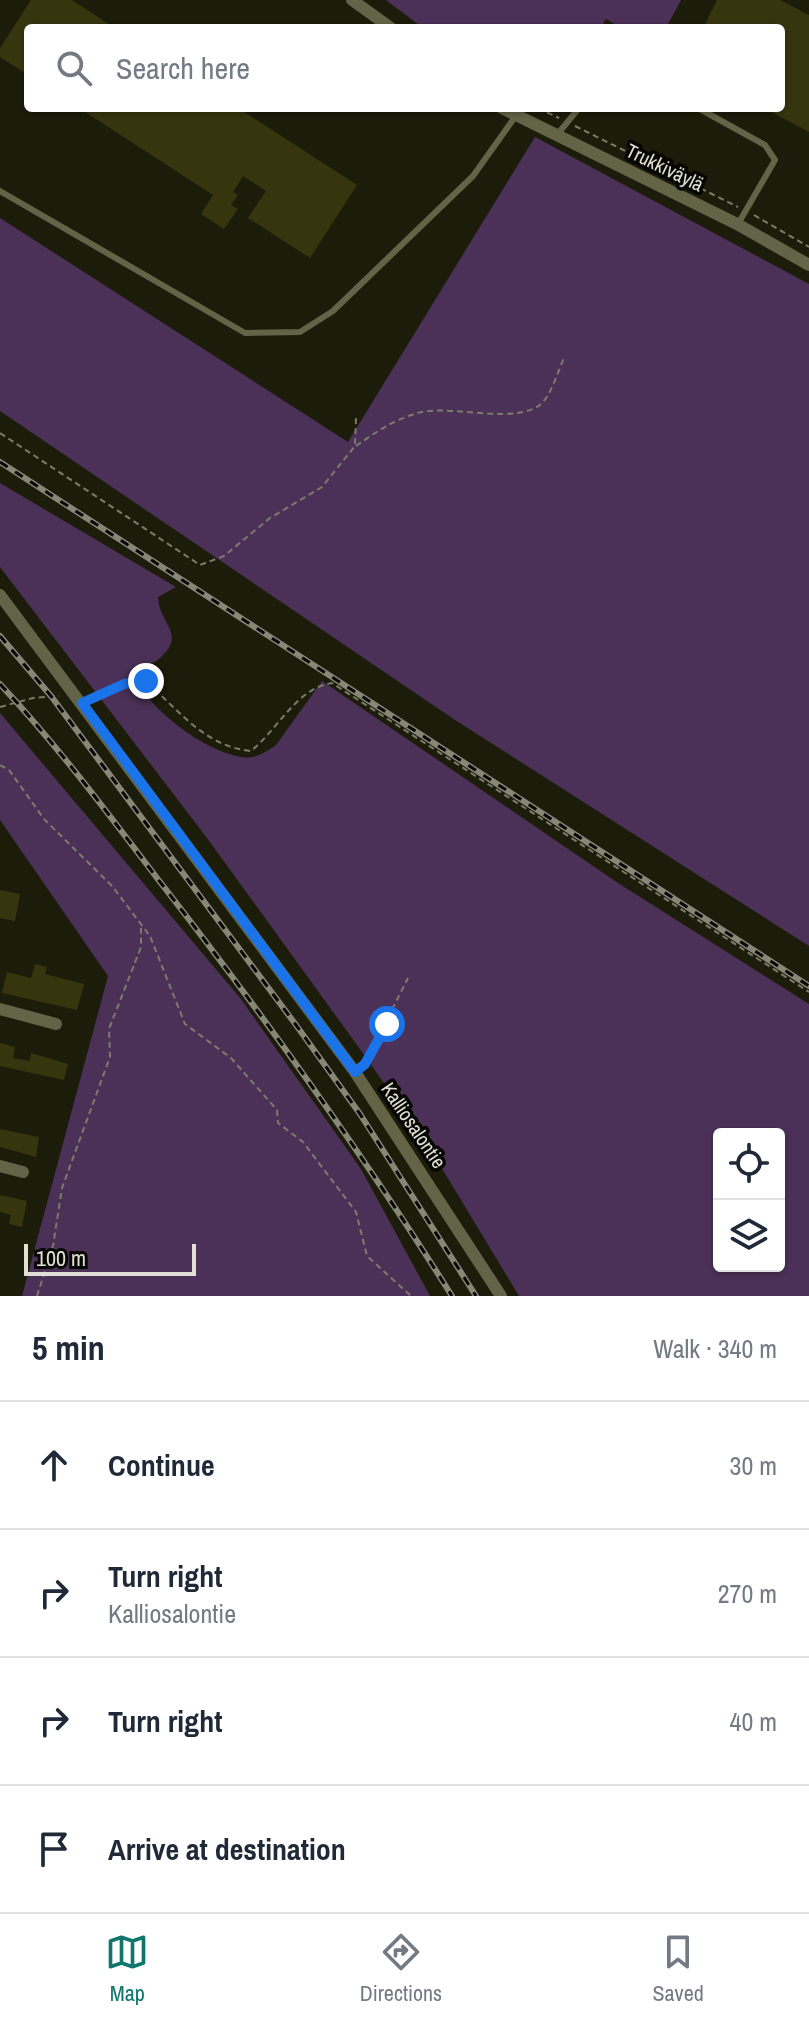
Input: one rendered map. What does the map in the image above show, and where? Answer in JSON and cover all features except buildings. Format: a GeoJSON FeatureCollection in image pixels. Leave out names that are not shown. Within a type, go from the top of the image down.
{"type":"FeatureCollection","features":[{"type":"Feature","properties":{"kind":"street"},"geometry":{"type":"LineString","coordinates":[[352,0],[385,24]]}},
{"type":"Feature","properties":{"kind":"street","name":"Trukkiväylä"},"geometry":{"type":"LineString","coordinates":[[508,112],[737,224],[809,265]]}},
{"type":"Feature","properties":{"kind":"street","name":"Kalliosalontie"},"geometry":{"type":"LineString","coordinates":[[0,595],[355,1072],[501,1296]]}},
{"type":"Feature","properties":{"kind":"street"},"geometry":{"type":"LineString","coordinates":[[0,1009],[56,1024]]}},
{"type":"Feature","properties":{"kind":"street"},"geometry":{"type":"LineString","coordinates":[[0,1166],[23,1172]]}},
{"type":"Feature","properties":{"kind":"lane"},"geometry":{"type":"LineString","coordinates":[[556,136],[576,112]]}},
{"type":"Feature","properties":{"kind":"lane"},"geometry":{"type":"LineString","coordinates":[[705,112],[765,145],[775,160],[737,224]]}},
{"type":"Feature","properties":{"kind":"lane"},"geometry":{"type":"LineString","coordinates":[[0,191],[245,333],[300,332],[333,311],[473,176],[515,117]]}},
{"type":"Feature","properties":{"kind":"path"},"geometry":{"type":"LineString","coordinates":[[546,112],[745,210],[809,247]]}},
{"type":"Feature","properties":{"kind":"path"},"geometry":{"type":"LineString","coordinates":[[0,433],[200,565],[224,556],[270,518],[322,487],[355,446],[388,425],[420,412],[451,409],[525,413],[543,403],[564,358]]}},
{"type":"Feature","properties":{"kind":"path"},"geometry":{"type":"LineString","coordinates":[[355,446],[356,418]]}},
{"type":"Feature","properties":{"kind":"path"},"geometry":{"type":"LineString","coordinates":[[82,703],[124,684],[146,681],[206,736],[227,749],[251,751],[274,732],[293,705],[315,686],[332,683],[809,992]]}},
{"type":"Feature","properties":{"kind":"path"},"geometry":{"type":"LineString","coordinates":[[0,707],[33,698],[62,696]]}},
{"type":"Feature","properties":{"kind":"path"},"geometry":{"type":"LineString","coordinates":[[0,765],[9,770],[44,819],[112,886],[150,936],[185,1024],[231,1058],[277,1110],[278,1123],[303,1142],[356,1212],[367,1256],[411,1296]]}},
{"type":"Feature","properties":{"kind":"path"},"geometry":{"type":"LineString","coordinates":[[37,1296],[53,1246],[62,1188],[110,1057],[109,1029],[141,947],[142,925]]}},
{"type":"Feature","properties":{"kind":"path"},"geometry":{"type":"LineString","coordinates":[[355,1072],[365,1064],[378,1044],[408,978]]}},
{"type":"Feature","properties":{"kind":"shaded area"},"geometry":{"type":"Polygon","coordinates":[[[386,0],[681,0],[668,24],[614,24],[606,19],[603,24],[418,24],[386,0]]]}},
{"type":"Feature","properties":{"kind":"shaded area"},"geometry":{"type":"Polygon","coordinates":[[[535,137],[809,284],[809,946],[455,720],[0,411],[0,218],[348,442],[535,137]]]}},
{"type":"Feature","properties":{"kind":"shaded area"},"geometry":{"type":"Polygon","coordinates":[[[0,483],[176,587],[158,597],[171,634],[169,647],[160,658],[136,673],[151,701],[183,730],[221,751],[238,756],[256,756],[276,745],[322,681],[618,883],[809,1004],[809,1296],[519,1296],[429,1147],[207,838],[0,567],[0,483]]]}},
{"type":"Feature","properties":{"kind":"shaded area"},"geometry":{"type":"Polygon","coordinates":[[[0,713],[241,999],[361,1169],[430,1296],[22,1296],[108,976],[0,820],[0,713]]]}},
{"type":"Feature","properties":{"kind":"railway"},"geometry":{"type":"LineString","coordinates":[[0,462],[809,986]]}},
{"type":"Feature","properties":{"kind":"railway"},"geometry":{"type":"LineString","coordinates":[[0,636],[51,696],[296,1025],[360,1114],[476,1296]]}},
{"type":"Feature","properties":{"kind":"railway"},"geometry":{"type":"LineString","coordinates":[[0,684],[81,779],[235,980],[310,1083],[452,1296]]}},
{"type":"Feature","properties":{"kind":"route"},"geometry":{"type":"LineString","coordinates":[[146,681],[124,684],[82,703],[355,1072],[365,1064],[387,1024]]}}]}
